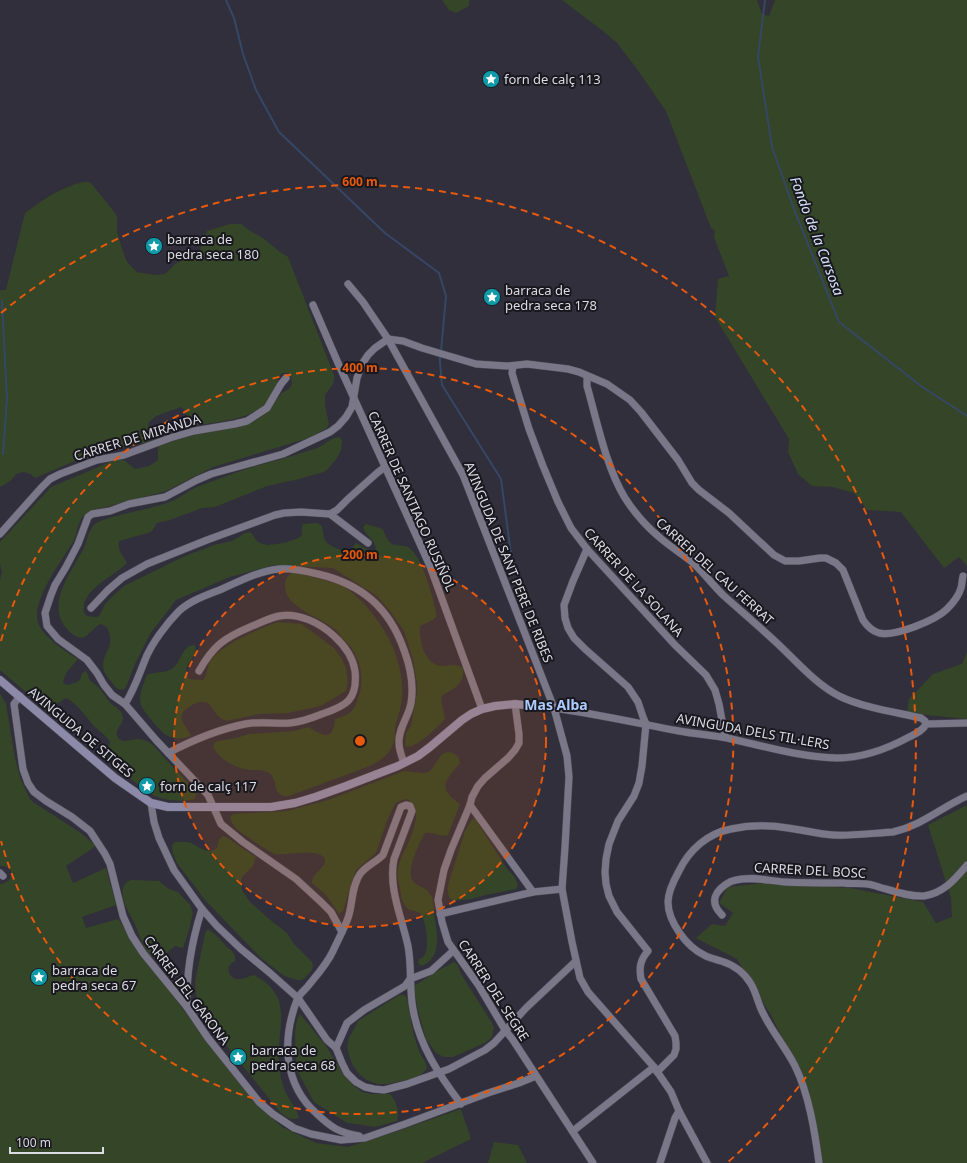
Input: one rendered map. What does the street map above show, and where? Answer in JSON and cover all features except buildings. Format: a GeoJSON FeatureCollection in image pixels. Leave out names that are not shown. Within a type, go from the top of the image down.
{"type":"FeatureCollection","features":[{"type":"Feature","properties":{"kind":"street","name":"AVINGUDA DE SANT PERE DE RIBES"},"geometry":{"type":"LineString","coordinates":[[348,284],[388,339],[463,475],[554,708],[567,756],[569,778],[566,848],[562,890],[580,978],[588,992],[656,1069],[671,1092],[679,1111],[707,1163]]}},
{"type":"Feature","properties":{"kind":"street","name":"CARRER DE SANTIAGO RUSIÑOL"},"geometry":{"type":"LineString","coordinates":[[313,305],[430,566],[482,709]]}},
{"type":"Feature","properties":{"kind":"street"},"geometry":{"type":"LineString","coordinates":[[342,932],[331,912],[322,902],[296,879],[243,842],[221,824],[208,795],[168,753],[125,704],[112,695],[87,660],[58,639],[47,626],[45,614],[55,585],[75,550],[88,517],[92,514],[110,511],[129,504],[165,497],[211,474],[267,459],[293,450],[330,432],[346,417],[352,407],[357,378],[362,364],[375,348],[388,339],[403,341],[476,364],[513,366],[527,364],[568,369],[607,384],[630,400],[678,460],[692,483],[729,513],[774,555],[785,561],[826,558],[836,563],[843,570],[863,620],[867,626],[879,633],[894,633],[904,630],[933,618],[944,611],[951,605],[961,589],[963,576]]}},
{"type":"Feature","properties":{"kind":"street","name":"CARRER DE LA SOLANA"},"geometry":{"type":"LineString","coordinates":[[513,366],[512,372],[514,380],[543,466],[571,528],[587,549],[675,645],[706,675],[715,690],[725,738]]}},
{"type":"Feature","properties":{"kind":"street","name":"CARRER DEL CAU FERRAT"},"geometry":{"type":"LineString","coordinates":[[587,376],[587,386],[606,456],[616,482],[624,497],[637,515],[658,536],[692,562],[722,594],[779,644],[804,670],[821,684],[840,696],[861,704],[921,718],[926,724]]}},
{"type":"Feature","properties":{"kind":"street","name":"CARRER DE MIRANDA"},"geometry":{"type":"LineString","coordinates":[[0,534],[41,488],[60,474],[97,460],[135,452],[170,438],[247,421],[267,408],[286,378]]}},
{"type":"Feature","properties":{"kind":"street"},"geometry":{"type":"LineString","coordinates":[[330,514],[337,510],[359,488],[385,467]]}},
{"type":"Feature","properties":{"kind":"street"},"geometry":{"type":"LineString","coordinates":[[91,608],[122,578],[147,564],[275,515],[301,512],[330,514],[368,543]]}},
{"type":"Feature","properties":{"kind":"street"},"geometry":{"type":"LineString","coordinates":[[573,1131],[674,1055],[676,1049],[675,1036],[641,979],[640,964],[643,957],[648,952],[618,912],[606,884],[606,859],[609,844],[618,821],[634,796],[639,783],[646,724],[638,702],[628,687],[585,649],[574,638],[568,628],[565,618],[564,605],[587,549]]}},
{"type":"Feature","properties":{"kind":"street"},"geometry":{"type":"LineString","coordinates":[[125,704],[131,695],[145,659],[151,648],[164,629],[186,605],[226,587],[268,571],[280,569],[302,570],[332,577],[366,594],[379,606],[397,634],[404,649],[408,663],[412,687],[409,713],[399,736],[399,743],[404,763]]}},
{"type":"Feature","properties":{"kind":"street"},"geometry":{"type":"LineString","coordinates":[[168,753],[186,744],[226,729],[246,724],[301,722],[340,708],[349,701],[352,696],[355,676],[349,653],[342,643],[317,624],[304,618],[292,615],[264,620],[220,642],[199,671]]}},
{"type":"Feature","properties":{"kind":"street","name":"AVINGUDA DE SITGES"},"geometry":{"type":"LineString","coordinates":[[0,680],[101,768],[151,803],[168,807],[271,807],[295,803],[315,797],[404,763],[418,756],[471,714],[482,709],[495,706],[515,704],[554,708],[646,724]]}},
{"type":"Feature","properties":{"kind":"street","name":"CARRER DEL GARONA"},"geometry":{"type":"LineString","coordinates":[[20,696],[14,704],[23,769],[34,792],[72,816],[90,831],[100,843],[110,864],[123,916],[132,936],[143,953],[187,1008],[208,1038],[259,1102],[272,1114],[294,1128],[311,1134],[341,1140],[365,1138],[536,1076]]}},
{"type":"Feature","properties":{"kind":"street","name":"CARRER DEL SEGRE"},"geometry":{"type":"LineString","coordinates":[[515,704],[520,734],[519,743],[508,758],[491,772],[478,786],[472,797],[444,870],[438,900],[440,914],[448,942],[453,951],[479,986],[505,1030],[593,1163]]}},
{"type":"Feature","properties":{"kind":"street"},"geometry":{"type":"LineString","coordinates":[[926,724],[967,722]]}},
{"type":"Feature","properties":{"kind":"street","name":"AVINGUDA DELS TIL·LERS"},"geometry":{"type":"LineString","coordinates":[[646,724],[725,738],[805,755],[838,758],[856,756],[885,749],[912,736],[924,728],[926,724]]}},
{"type":"Feature","properties":{"kind":"street"},"geometry":{"type":"LineString","coordinates":[[819,1163],[804,1087],[796,1067],[764,1016],[759,1006],[756,994],[742,971],[698,952],[678,932],[671,917],[668,904],[672,885],[683,862],[694,848],[713,835],[730,829],[770,826],[787,827],[834,835],[894,832],[919,823],[967,796]]}},
{"type":"Feature","properties":{"kind":"street"},"geometry":{"type":"LineString","coordinates":[[151,803],[154,822],[174,870],[202,909],[241,949],[298,998],[327,1040],[336,1048],[348,1073],[356,1082],[365,1087],[384,1090],[407,1084],[449,1069],[485,1050],[494,1043],[532,1002],[576,961]]}},
{"type":"Feature","properties":{"kind":"street"},"geometry":{"type":"LineString","coordinates":[[365,1138],[347,1134],[331,1127],[312,1110],[298,1092],[290,1068],[288,1046],[289,1029],[298,998],[330,958],[349,917],[357,880],[364,870],[378,861],[383,855],[401,807],[404,805],[411,807],[412,811],[392,866],[393,881],[400,917],[408,948],[413,1010],[418,1030],[425,1048],[438,1072],[461,1104]]}},
{"type":"Feature","properties":{"kind":"street"},"geometry":{"type":"LineString","coordinates":[[470,805],[534,892]]}},
{"type":"Feature","properties":{"kind":"street"},"geometry":{"type":"LineString","coordinates":[[383,855],[394,859]]}},
{"type":"Feature","properties":{"kind":"street","name":"CARRER DEL BOSC"},"geometry":{"type":"LineString","coordinates":[[722,915],[718,912],[714,901],[719,890],[735,880],[753,879],[784,882],[868,884],[904,894],[924,896],[946,887],[967,865]]}},
{"type":"Feature","properties":{"kind":"street"},"geometry":{"type":"LineString","coordinates":[[440,914],[534,892],[562,890]]}},
{"type":"Feature","properties":{"kind":"street"},"geometry":{"type":"LineString","coordinates":[[187,1008],[191,958],[202,909]]}},
{"type":"Feature","properties":{"kind":"street"},"geometry":{"type":"LineString","coordinates":[[336,1048],[347,1023],[364,1010],[405,986],[410,979],[430,971],[453,951]]}},
{"type":"Feature","properties":{"kind":"street"},"geometry":{"type":"LineString","coordinates":[[660,1163],[675,1118],[679,1111]]}},
{"type":"Feature","properties":{"kind":"green space"},"geometry":{"type":"Polygon","coordinates":[[[442,0],[469,0],[469,6],[456,13],[449,10],[442,0]]]}},
{"type":"Feature","properties":{"kind":"green space"},"geometry":{"type":"Polygon","coordinates":[[[562,0],[757,0],[762,14],[769,16],[775,0],[967,0],[967,566],[959,557],[944,568],[901,512],[867,510],[854,493],[833,487],[812,486],[798,474],[788,452],[789,439],[715,317],[718,279],[729,276],[714,237],[715,231],[711,228],[666,111],[617,43],[562,0]]]}},
{"type":"Feature","properties":{"kind":"green space"},"geometry":{"type":"Polygon","coordinates":[[[83,182],[91,183],[115,213],[117,217],[117,231],[122,249],[127,262],[137,272],[156,275],[165,274],[175,264],[200,251],[207,231],[230,224],[241,224],[288,257],[334,375],[333,384],[325,395],[325,405],[329,424],[327,428],[309,438],[213,467],[166,491],[91,511],[84,515],[81,519],[75,539],[55,570],[39,603],[37,613],[40,627],[49,638],[78,659],[66,673],[63,682],[66,685],[77,682],[79,681],[82,673],[86,671],[89,679],[122,713],[123,720],[117,732],[118,738],[122,741],[140,739],[152,744],[194,790],[196,794],[195,799],[190,800],[164,799],[155,796],[144,789],[108,760],[106,753],[110,742],[74,704],[66,698],[47,710],[0,670],[0,580],[2,572],[0,564],[0,542],[51,487],[115,460],[122,460],[135,469],[149,466],[158,460],[158,447],[161,445],[214,429],[268,410],[282,393],[290,388],[292,384],[291,375],[283,373],[279,376],[270,400],[254,412],[236,418],[199,425],[190,424],[185,411],[181,407],[156,416],[149,422],[148,426],[151,440],[148,442],[82,458],[35,478],[28,473],[17,473],[13,479],[0,487],[0,290],[6,290],[25,213],[52,194],[83,182]]]}},
{"type":"Feature","properties":{"kind":"green space"},"geometry":{"type":"Polygon","coordinates":[[[340,437],[342,441],[341,450],[337,458],[324,472],[267,486],[215,507],[202,508],[170,520],[157,523],[152,531],[148,533],[119,541],[120,550],[127,563],[92,590],[84,605],[84,613],[87,616],[99,616],[105,604],[124,586],[185,556],[214,545],[232,541],[245,533],[250,532],[257,541],[267,545],[299,538],[302,535],[303,524],[317,523],[321,525],[326,541],[334,547],[347,552],[356,543],[372,552],[376,549],[374,543],[364,530],[363,527],[366,524],[383,529],[391,543],[394,545],[408,547],[418,558],[430,587],[436,612],[436,617],[433,620],[420,626],[420,638],[424,651],[427,657],[436,665],[455,665],[463,668],[460,683],[442,696],[445,719],[420,742],[410,747],[405,746],[406,733],[411,725],[417,693],[417,684],[413,660],[404,631],[377,596],[333,568],[274,565],[230,577],[176,600],[150,634],[135,664],[126,687],[123,690],[116,687],[104,672],[103,667],[103,661],[110,641],[107,628],[100,624],[85,637],[78,637],[73,635],[68,630],[61,620],[59,610],[59,600],[62,589],[84,548],[91,528],[97,523],[112,517],[173,501],[197,487],[246,469],[317,448],[332,439],[340,437]]]}},
{"type":"Feature","properties":{"kind":"green space"},"geometry":{"type":"Polygon","coordinates":[[[295,572],[342,585],[362,601],[382,627],[394,650],[401,674],[402,699],[396,723],[394,743],[383,758],[370,766],[289,796],[283,796],[277,791],[274,780],[269,773],[234,766],[224,760],[213,747],[214,743],[218,741],[249,734],[294,731],[308,727],[322,734],[328,735],[334,728],[335,719],[352,711],[356,705],[361,690],[361,672],[356,656],[350,646],[336,630],[296,606],[289,598],[285,590],[285,585],[287,577],[295,572]]]}},
{"type":"Feature","properties":{"kind":"green space"},"geometry":{"type":"Polygon","coordinates":[[[277,622],[302,624],[334,648],[342,659],[346,668],[348,682],[346,691],[321,706],[288,713],[260,714],[227,721],[221,719],[208,703],[197,703],[189,707],[182,714],[182,721],[191,736],[177,739],[167,736],[144,710],[140,702],[140,696],[147,675],[164,672],[174,667],[187,647],[195,645],[196,650],[187,669],[189,679],[203,680],[211,660],[224,648],[232,642],[277,622]]]}},
{"type":"Feature","properties":{"kind":"green space"},"geometry":{"type":"Polygon","coordinates":[[[967,652],[967,719],[907,713],[909,699],[933,674],[962,664],[967,652]]]}},
{"type":"Feature","properties":{"kind":"green space"},"geometry":{"type":"Polygon","coordinates":[[[0,693],[6,704],[15,758],[20,777],[30,799],[81,833],[96,846],[66,866],[73,883],[106,868],[116,905],[82,917],[86,928],[118,919],[139,951],[252,1100],[282,1127],[316,1143],[348,1147],[461,1109],[471,1139],[422,1163],[0,1163],[0,884],[9,880],[11,877],[11,872],[7,867],[0,866],[0,693]]]}},
{"type":"Feature","properties":{"kind":"green space"},"geometry":{"type":"Polygon","coordinates":[[[448,752],[456,755],[459,758],[460,763],[449,777],[446,789],[448,793],[460,804],[448,835],[442,836],[425,833],[415,854],[411,871],[412,880],[414,883],[428,891],[434,904],[437,936],[436,951],[428,962],[421,966],[418,963],[419,959],[424,956],[427,947],[424,922],[420,913],[409,910],[404,905],[401,897],[398,876],[399,864],[410,840],[415,821],[416,812],[413,805],[407,799],[399,801],[395,804],[387,821],[376,853],[356,870],[343,911],[339,914],[326,895],[312,883],[314,876],[325,863],[322,856],[310,853],[272,853],[239,831],[230,818],[230,816],[234,814],[287,811],[328,800],[404,771],[423,773],[428,772],[441,755],[448,752]]]}},
{"type":"Feature","properties":{"kind":"green space"},"geometry":{"type":"Polygon","coordinates":[[[967,805],[967,1163],[820,1163],[806,1086],[771,1015],[737,959],[696,938],[712,924],[725,926],[733,913],[719,903],[728,887],[765,883],[850,888],[923,902],[936,923],[952,917],[951,898],[928,825],[967,805]]]}},
{"type":"Feature","properties":{"kind":"green space"},"geometry":{"type":"Polygon","coordinates":[[[473,818],[476,820],[507,869],[514,876],[518,885],[516,889],[471,899],[453,901],[448,894],[448,885],[465,831],[473,818]]]}},
{"type":"Feature","properties":{"kind":"green space"},"geometry":{"type":"Polygon","coordinates":[[[222,836],[226,837],[256,857],[253,866],[242,877],[242,890],[250,902],[287,933],[294,944],[312,962],[312,970],[305,978],[297,980],[284,976],[261,958],[205,900],[177,863],[173,854],[172,845],[175,842],[189,842],[203,850],[210,851],[217,848],[219,840],[222,836]]]}},
{"type":"Feature","properties":{"kind":"green space"},"geometry":{"type":"Polygon","coordinates":[[[131,880],[159,881],[169,889],[178,892],[190,905],[193,913],[183,948],[175,946],[158,960],[148,953],[142,943],[124,901],[123,888],[126,883],[131,880]]]}},
{"type":"Feature","properties":{"kind":"green space"},"geometry":{"type":"Polygon","coordinates":[[[208,929],[232,951],[235,956],[235,961],[229,967],[229,972],[233,978],[240,979],[254,975],[268,985],[276,995],[280,1006],[281,1019],[278,1058],[280,1075],[285,1091],[297,1111],[299,1118],[290,1118],[279,1111],[215,1031],[197,1002],[195,982],[205,933],[208,929]]]}},
{"type":"Feature","properties":{"kind":"green space"},"geometry":{"type":"Polygon","coordinates":[[[454,962],[458,965],[461,974],[494,1028],[492,1037],[485,1043],[453,1057],[444,1057],[436,1053],[426,1039],[418,1011],[414,986],[454,962]]]}},
{"type":"Feature","properties":{"kind":"green space"},"geometry":{"type":"Polygon","coordinates":[[[399,995],[404,995],[407,998],[416,1042],[427,1068],[416,1078],[388,1084],[377,1084],[360,1075],[352,1064],[347,1046],[349,1038],[358,1021],[399,995]]]}},
{"type":"Feature","properties":{"kind":"green space"},"geometry":{"type":"Polygon","coordinates":[[[300,1014],[326,1046],[342,1072],[354,1086],[362,1092],[371,1094],[390,1094],[397,1107],[397,1121],[375,1127],[348,1123],[314,1102],[297,1068],[295,1032],[300,1014]]]}},
{"type":"Feature","properties":{"kind":"green space"},"geometry":{"type":"Polygon","coordinates":[[[494,1142],[518,1145],[527,1163],[488,1163],[494,1142]]]}},
{"type":"Feature","properties":{"kind":"waterway"},"geometry":{"type":"LineString","coordinates":[[226,0],[234,18],[243,54],[256,90],[279,132],[385,233],[439,273],[446,296],[441,351]]}},
{"type":"Feature","properties":{"kind":"waterway","name":"Fondo de la Carsosa"},"geometry":{"type":"LineString","coordinates":[[765,0],[758,57],[772,147],[794,209],[839,322],[921,386],[967,416]]}},
{"type":"Feature","properties":{"kind":"waterway"},"geometry":{"type":"LineString","coordinates":[[2,301],[7,399],[3,454]]}},
{"type":"Feature","properties":{"kind":"waterway"},"geometry":{"type":"LineString","coordinates":[[440,356],[442,385],[501,479],[513,569]]}},
{"type":"Feature","properties":{"kind":"place","name":"forn de calç 113"},"geometry":{"type":"Point","coordinates":[491,79]}},
{"type":"Feature","properties":{"kind":"place","name":"barraca de pedra seca 180"},"geometry":{"type":"Point","coordinates":[154,246]}},
{"type":"Feature","properties":{"kind":"place","name":"barraca de pedra seca 178"},"geometry":{"type":"Point","coordinates":[492,297]}},
{"type":"Feature","properties":{"kind":"place","name":"forn de calç 117"},"geometry":{"type":"Point","coordinates":[147,786]}},
{"type":"Feature","properties":{"kind":"place","name":"barraca de pedra seca 67"},"geometry":{"type":"Point","coordinates":[39,977]}},
{"type":"Feature","properties":{"kind":"place","name":"barraca de pedra seca 68"},"geometry":{"type":"Point","coordinates":[238,1057]}},
{"type":"Feature","properties":{"kind":"district","name":"Mas Alba"},"geometry":{"type":"Point","coordinates":[556,705]}}]}
